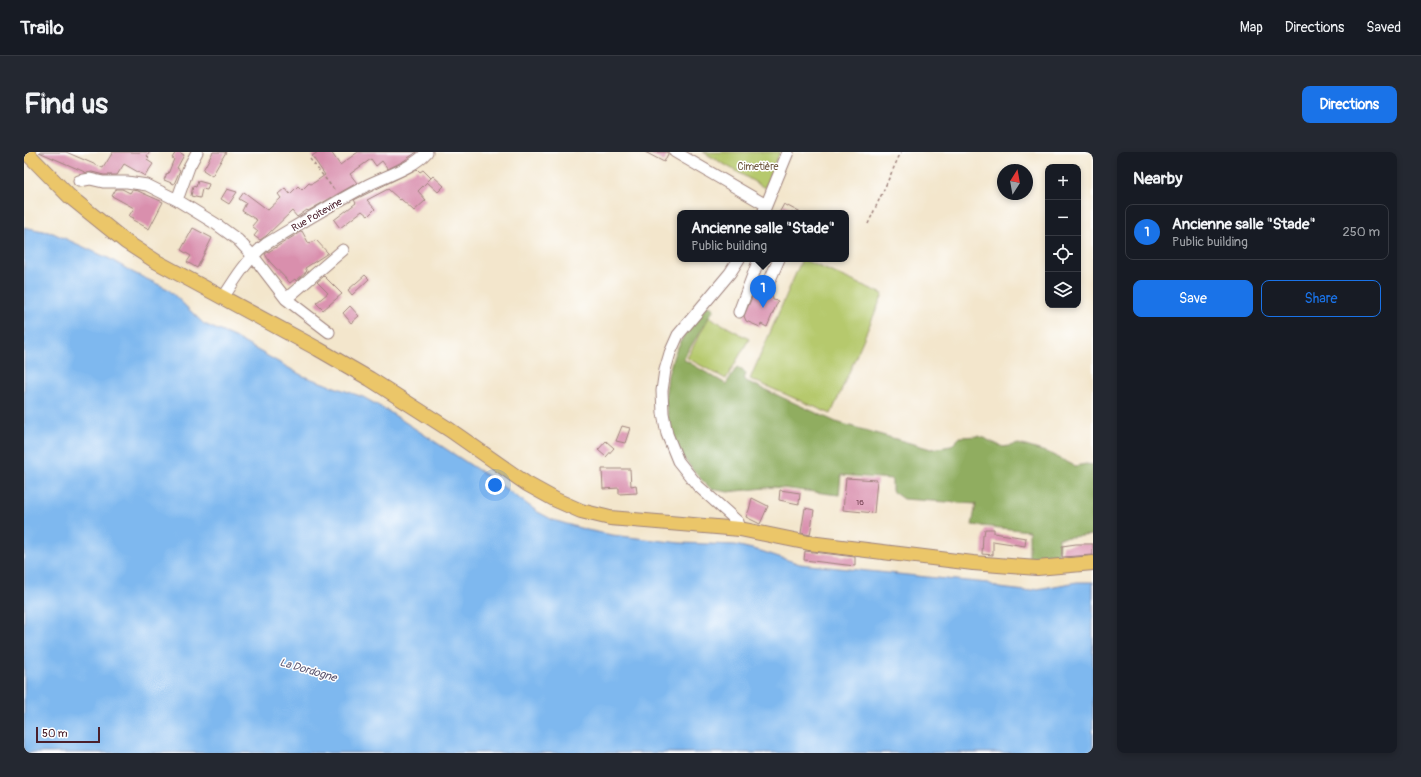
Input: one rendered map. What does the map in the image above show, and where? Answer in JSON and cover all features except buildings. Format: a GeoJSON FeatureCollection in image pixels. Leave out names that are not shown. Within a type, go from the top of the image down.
{"type":"FeatureCollection","features":[{"type":"Feature","properties":{"kind":"main road"},"geometry":{"type":"LineString","coordinates":[[26,152],[69,196],[126,242],[157,262],[318,348],[450,430],[527,484],[556,500],[581,511],[610,518],[740,529],[809,543],[1007,566],[1038,568],[1093,563]]}},
{"type":"Feature","properties":{"kind":"street"},"geometry":{"type":"LineString","coordinates":[[177,200],[189,167],[197,152]]}},
{"type":"Feature","properties":{"kind":"street","name":"Rue Poitevine"},"geometry":{"type":"LineString","coordinates":[[223,298],[253,256],[266,244],[364,187],[412,165],[420,160],[427,152]]}},
{"type":"Feature","properties":{"kind":"street"},"geometry":{"type":"LineString","coordinates":[[675,152],[765,209],[788,152]]}},
{"type":"Feature","properties":{"kind":"street"},"geometry":{"type":"LineString","coordinates":[[79,181],[90,179],[103,182],[127,182],[147,185],[177,200],[216,224],[238,240],[253,256],[286,299],[329,332]]}},
{"type":"Feature","properties":{"kind":"street"},"geometry":{"type":"LineString","coordinates":[[286,299],[343,250]]}},
{"type":"Feature","properties":{"kind":"street"},"geometry":{"type":"LineString","coordinates":[[737,262],[730,273],[678,334],[667,364],[662,391],[663,413],[667,434],[678,461],[698,486],[738,522],[740,529]]}},
{"type":"Feature","properties":{"kind":"street"},"geometry":{"type":"LineString","coordinates":[[739,312],[758,262]]}},
{"type":"Feature","properties":{"kind":"street"},"geometry":{"type":"LineString","coordinates":[[752,281],[762,284],[769,282],[778,262]]}},
{"type":"Feature","properties":{"kind":"path"},"geometry":{"type":"LineString","coordinates":[[868,224],[901,152]]}},
{"type":"Feature","properties":{"kind":"path"},"geometry":{"type":"LineString","coordinates":[[310,159],[342,200]]}},
{"type":"Feature","properties":{"kind":"green space","name":"Cimetière"},"geometry":{"type":"Polygon","coordinates":[[[703,152],[780,152],[765,188],[703,152]]]}},
{"type":"Feature","properties":{"kind":"green space"},"geometry":{"type":"Polygon","coordinates":[[[801,262],[809,262],[883,294],[831,414],[750,379],[801,262]]]}},
{"type":"Feature","properties":{"kind":"green space"},"geometry":{"type":"Polygon","coordinates":[[[708,305],[714,309],[683,359],[726,384],[737,367],[746,373],[744,380],[836,422],[931,449],[951,446],[960,437],[979,436],[1003,447],[1019,444],[1049,453],[1075,466],[1086,464],[1093,465],[1093,535],[1059,538],[1058,558],[1029,558],[1029,531],[972,525],[976,504],[903,499],[892,491],[892,479],[841,475],[839,495],[774,487],[728,492],[711,489],[695,473],[678,450],[670,429],[665,399],[668,375],[674,355],[686,331],[708,305]]]}},
{"type":"Feature","properties":{"kind":"green space"},"geometry":{"type":"Polygon","coordinates":[[[709,317],[749,339],[726,379],[687,358],[709,317]]]}},
{"type":"Feature","properties":{"kind":"water","name":"La Dordogne"},"geometry":{"type":"Polygon","coordinates":[[[24,227],[53,233],[110,259],[134,273],[168,289],[204,324],[234,337],[303,376],[363,397],[388,411],[492,479],[538,512],[553,520],[587,530],[612,535],[680,543],[735,545],[761,551],[800,564],[988,583],[999,588],[1026,591],[1077,582],[1093,582],[1093,753],[24,752],[24,227]]]}},
{"type":"Feature","properties":{"kind":"place","name":"Ancienne salle \"Stade\""},"geometry":{"type":"Point","coordinates":[763,308]}}]}
